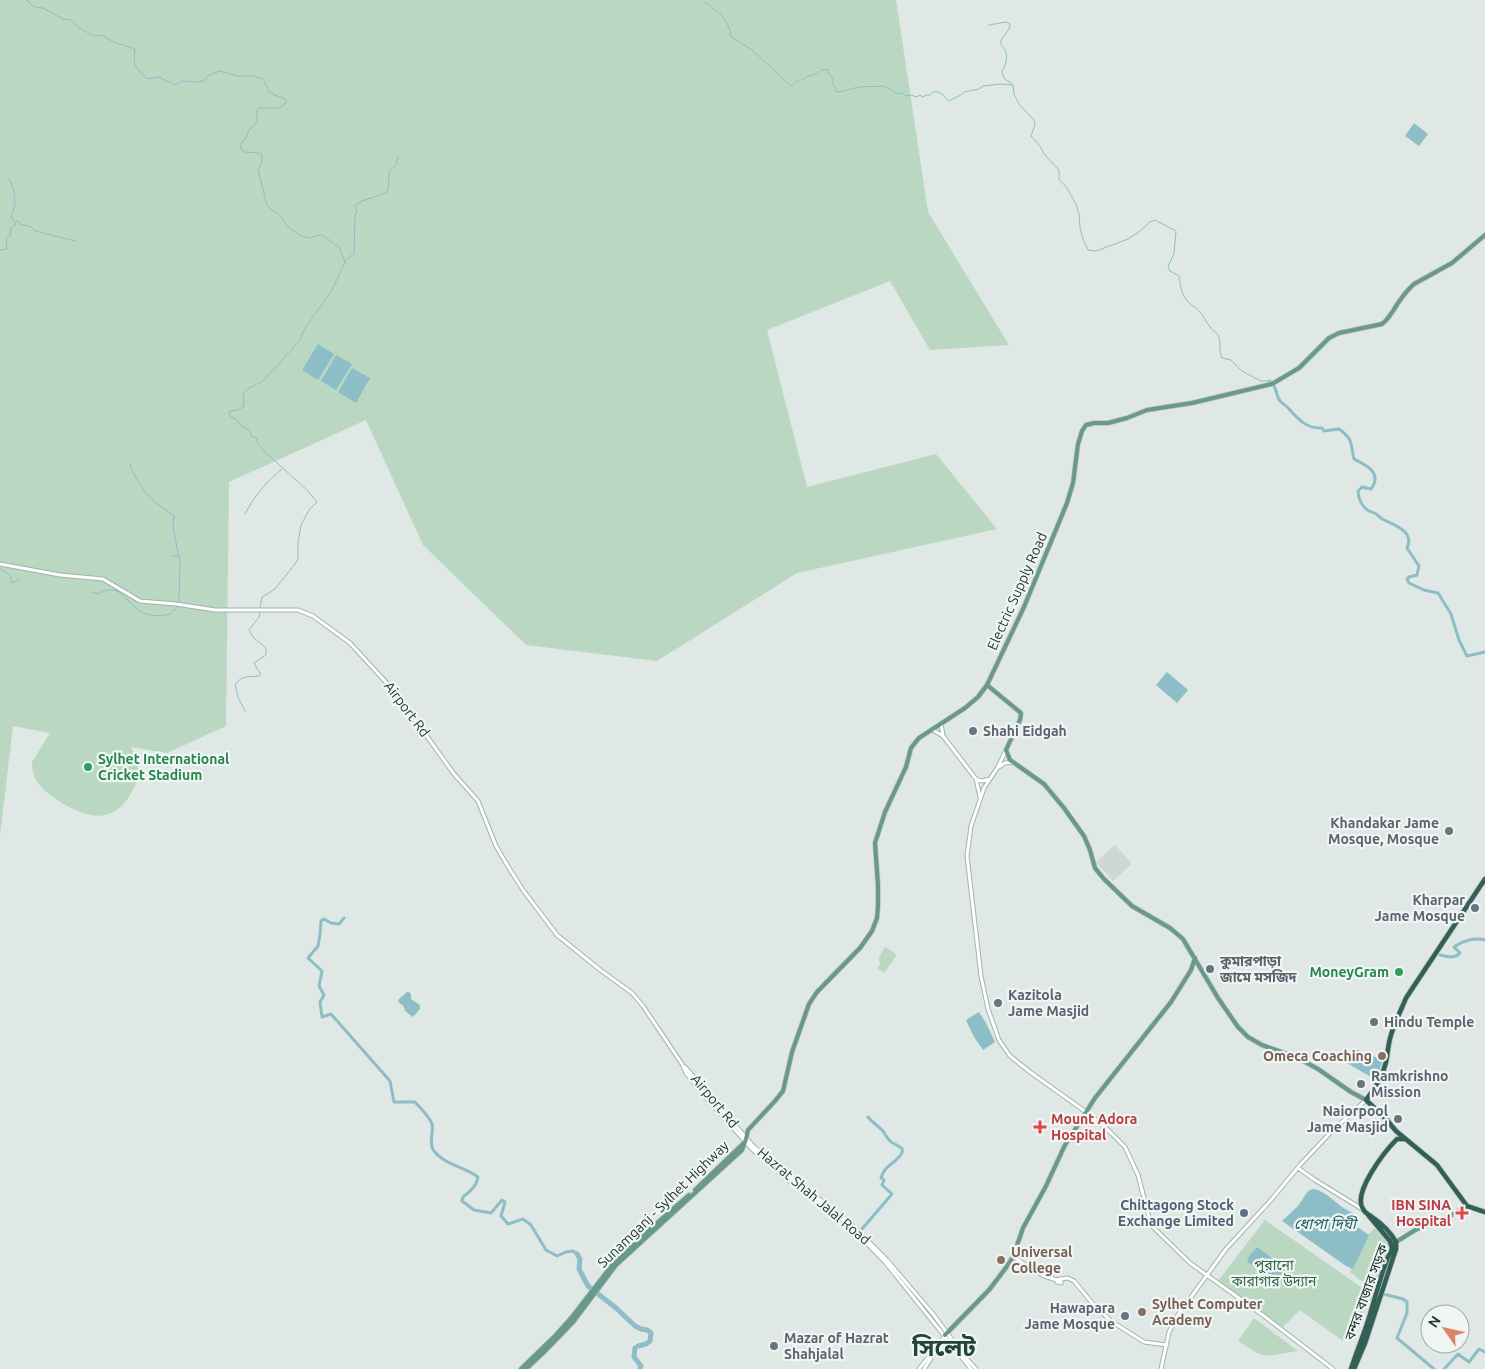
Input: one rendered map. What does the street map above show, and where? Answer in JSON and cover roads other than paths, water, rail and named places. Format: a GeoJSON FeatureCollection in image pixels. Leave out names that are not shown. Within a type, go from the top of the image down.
{"type":"FeatureCollection","features":[{"type":"Feature","properties":{"kind":"highway"},"geometry":{"type":"LineString","coordinates":[[1485,879],[1406,998],[1390,1037],[1383,1073],[1373,1092],[1366,1100],[1386,1119],[1396,1132],[1437,1165],[1468,1206],[1485,1213]]}},
{"type":"Feature","properties":{"kind":"highway"},"geometry":{"type":"LineString","coordinates":[[1396,1132],[1397,1139]]}},
{"type":"Feature","properties":{"kind":"highway"},"geometry":{"type":"LineString","coordinates":[[1353,1369],[1365,1343],[1396,1249],[1393,1240],[1363,1209],[1361,1203],[1363,1189],[1385,1152],[1397,1139],[1405,1139]]}},
{"type":"Feature","properties":{"kind":"highway","name":"বন্দর বাজার সড়ক"},"geometry":{"type":"LineString","coordinates":[[1353,1369],[1392,1249],[1393,1240]]}},
{"type":"Feature","properties":{"kind":"main road","name":"Electric Supply Road"},"geometry":{"type":"LineString","coordinates":[[746,1141],[748,1130],[783,1091],[792,1052],[809,1004],[816,992],[860,948],[872,931],[877,918],[878,906],[875,853],[877,833],[906,767],[911,748],[919,738],[965,708],[978,697],[987,685],[1024,607],[1067,503],[1073,483],[1078,444],[1086,425],[1094,422],[1108,422],[1127,418],[1147,410],[1272,384],[1299,368],[1329,338],[1339,333],[1382,324],[1388,320],[1409,288],[1452,263],[1485,235]]}},
{"type":"Feature","properties":{"kind":"main road","name":"Airport Rd"},"geometry":{"type":"LineString","coordinates":[[0,564],[60,575],[103,579],[140,601],[146,602],[215,610],[298,610],[312,616],[350,643],[396,692],[454,774],[478,801],[496,846],[523,890],[557,935],[599,970],[632,993],[643,1006],[682,1064],[689,1070],[746,1141]]}},
{"type":"Feature","properties":{"kind":"main road"},"geometry":{"type":"LineString","coordinates":[[987,685],[1021,713],[1020,720],[998,767],[980,797],[971,826],[967,856],[981,976],[988,1009],[999,1040],[1007,1053],[1086,1112],[1126,1148],[1138,1175],[1153,1228],[1190,1263],[1334,1369]]}},
{"type":"Feature","properties":{"kind":"main road"},"geometry":{"type":"LineString","coordinates":[[941,724],[943,736]]}},
{"type":"Feature","properties":{"kind":"main road"},"geometry":{"type":"LineString","coordinates":[[933,730],[943,736],[976,779],[980,797]]}},
{"type":"Feature","properties":{"kind":"main road"},"geometry":{"type":"LineString","coordinates":[[1006,750],[1009,758],[1044,784],[1064,808],[1084,836],[1095,868],[1104,880],[1132,906],[1177,933],[1236,1024],[1248,1037],[1262,1045],[1298,1058],[1318,1068],[1351,1092],[1366,1100],[1331,1132],[1234,1240],[1178,1314],[1170,1332],[1161,1369]]}},
{"type":"Feature","properties":{"kind":"main road"},"geometry":{"type":"LineString","coordinates":[[998,767],[1005,763],[1013,762]]}},
{"type":"Feature","properties":{"kind":"main road"},"geometry":{"type":"LineString","coordinates":[[976,779],[982,781],[990,779]]}},
{"type":"Feature","properties":{"kind":"main road"},"geometry":{"type":"LineString","coordinates":[[919,1369],[946,1335],[989,1290],[1013,1256],[1022,1228],[1046,1186],[1065,1145],[1102,1088],[1171,1002],[1191,970],[1194,958]]}},
{"type":"Feature","properties":{"kind":"main road"},"geometry":{"type":"LineString","coordinates":[[1191,970],[1197,967],[1201,968]]}},
{"type":"Feature","properties":{"kind":"main road","name":"Sunamganj - Sylhet Highway"},"geometry":{"type":"LineString","coordinates":[[526,1369],[573,1322],[613,1264],[746,1141]]}},
{"type":"Feature","properties":{"kind":"main road","name":"Hazrat Shah Jalal Road"},"geometry":{"type":"LineString","coordinates":[[746,1141],[861,1233],[892,1265],[934,1314],[946,1335],[971,1369]]}},
{"type":"Feature","properties":{"kind":"main road"},"geometry":{"type":"LineString","coordinates":[[1298,1168],[1314,1180],[1363,1209]]}},
{"type":"Feature","properties":{"kind":"main road","name":"বন্দর বাজার সড়ক"},"geometry":{"type":"LineString","coordinates":[[1393,1240],[1444,1219],[1468,1206]]}},
{"type":"Feature","properties":{"kind":"main road"},"geometry":{"type":"LineString","coordinates":[[1393,1240],[1401,1238]]}},
{"type":"Feature","properties":{"kind":"main road"},"geometry":{"type":"LineString","coordinates":[[1013,1256],[1044,1276],[1074,1280],[1111,1321],[1144,1342],[1167,1345]]}},
{"type":"Feature","properties":{"kind":"main road","name":"Sunamganj - Sylhet Highway"},"geometry":{"type":"LineString","coordinates":[[521,1369],[554,1337],[591,1296]]}},
{"type":"Feature","properties":{"kind":"main road"},"geometry":{"type":"LineString","coordinates":[[924,1369],[938,1346]]}},
{"type":"Feature","properties":{"kind":"main road","name":"Hazrat Shah Jalal Road"},"geometry":{"type":"LineString","coordinates":[[968,1363],[976,1369]]}},
{"type":"Feature","properties":{"kind":"water"},"geometry":{"type":"Polygon","coordinates":[[[1414,123],[1428,134],[1419,146],[1405,136],[1414,123]]]}},
{"type":"Feature","properties":{"kind":"water"},"geometry":{"type":"Polygon","coordinates":[[[318,344],[334,354],[318,380],[302,370],[318,344]]]}},
{"type":"Feature","properties":{"kind":"water"},"geometry":{"type":"Polygon","coordinates":[[[336,355],[352,364],[336,390],[321,381],[336,355]]]}},
{"type":"Feature","properties":{"kind":"water"},"geometry":{"type":"Polygon","coordinates":[[[352,368],[370,378],[356,403],[338,392],[352,368]]]}},
{"type":"Feature","properties":{"kind":"water"},"geometry":{"type":"Polygon","coordinates":[[[1167,672],[1188,690],[1177,703],[1156,685],[1167,672]]]}},
{"type":"Feature","properties":{"kind":"water"},"geometry":{"type":"Polygon","coordinates":[[[407,992],[411,994],[411,999],[420,1005],[420,1009],[413,1017],[405,1011],[403,1005],[398,1000],[407,992]]]}},
{"type":"Feature","properties":{"kind":"water"},"geometry":{"type":"Polygon","coordinates":[[[979,1012],[995,1042],[983,1050],[966,1020],[979,1012]]]}},
{"type":"Feature","properties":{"kind":"water"},"geometry":{"type":"Polygon","coordinates":[[[1353,1048],[1383,1060],[1376,1080],[1347,1063],[1353,1048]]]}},
{"type":"Feature","properties":{"kind":"water","name":"ধোপা দিঘী"},"geometry":{"type":"Polygon","coordinates":[[[1313,1189],[1327,1195],[1354,1214],[1358,1223],[1356,1226],[1369,1235],[1353,1269],[1282,1221],[1298,1206],[1308,1191],[1313,1189]]]}},
{"type":"Feature","properties":{"kind":"water"},"geometry":{"type":"Polygon","coordinates":[[[1257,1247],[1290,1271],[1279,1285],[1249,1263],[1247,1259],[1257,1247]]]}},
{"type":"Feature","properties":{"kind":"waterway"},"geometry":{"type":"LineString","coordinates":[[26,0],[34,7],[43,8],[63,19],[71,20],[78,27],[92,35],[103,36],[116,43],[135,49],[134,59],[136,66],[148,79],[159,77],[175,85],[182,81],[204,81],[209,75],[220,71],[238,76],[253,76],[263,79],[270,93],[286,101],[279,108],[259,108],[257,110],[257,122],[249,130],[240,147],[244,152],[262,155],[262,161],[258,170],[267,205],[280,215],[288,227],[301,236],[310,238],[322,235],[339,247],[345,262],[332,290],[304,330],[300,340],[267,377],[244,393],[243,407],[229,412],[230,416],[237,420],[241,426],[249,430],[264,451],[307,490],[317,502],[309,510],[301,525],[298,559],[275,589],[262,597],[260,608]]}},
{"type":"Feature","properties":{"kind":"waterway"},"geometry":{"type":"LineString","coordinates":[[705,2],[726,21],[731,37],[751,49],[791,86],[807,76],[828,69],[829,74],[833,78],[836,92],[860,87],[884,86]]}},
{"type":"Feature","properties":{"kind":"waterway"},"geometry":{"type":"LineString","coordinates":[[989,25],[1006,22],[1010,24],[1001,41],[1007,54],[1002,72],[1004,78],[1013,85],[1014,94],[1019,104],[1034,120],[1035,125],[1031,136],[1059,170],[1059,179],[1067,188],[1076,204],[1080,228],[1088,250],[1096,251],[1128,239],[1155,220],[1176,231],[1174,253],[1168,267],[1170,271],[1179,276],[1186,300],[1201,313],[1218,335],[1222,358],[1231,360],[1242,371],[1261,381],[1270,381]]}},
{"type":"Feature","properties":{"kind":"waterway"},"geometry":{"type":"LineString","coordinates":[[886,87],[898,94],[902,93],[906,96],[912,95],[916,97],[937,92],[949,101],[964,92],[979,89],[983,86],[1012,85]]}},
{"type":"Feature","properties":{"kind":"waterway"},"geometry":{"type":"LineString","coordinates":[[345,261],[354,253],[355,215],[357,212],[355,205],[386,193],[389,173],[397,164],[398,157]]}},
{"type":"Feature","properties":{"kind":"waterway"},"geometry":{"type":"LineString","coordinates":[[0,250],[7,249],[6,239],[10,236],[11,228],[16,224],[12,218],[15,199],[13,187],[9,179]]}},
{"type":"Feature","properties":{"kind":"waterway"},"geometry":{"type":"LineString","coordinates":[[15,222],[18,221],[20,224],[31,227],[35,231],[75,241]]}},
{"type":"Feature","properties":{"kind":"waterway"},"geometry":{"type":"LineString","coordinates":[[1270,381],[1275,386],[1280,401],[1303,423],[1312,427],[1322,428],[1324,431],[1339,429],[1347,436],[1351,442],[1354,459],[1368,467],[1375,478],[1371,489],[1362,487],[1358,491],[1362,505],[1382,519],[1402,529],[1408,537],[1407,548],[1419,566],[1417,575],[1407,579],[1409,583],[1424,590],[1438,593],[1451,614],[1459,640],[1467,656],[1485,652]]}},
{"type":"Feature","properties":{"kind":"waterway"},"geometry":{"type":"LineString","coordinates":[[130,464],[137,480],[147,494],[174,516],[173,527],[179,558]]}},
{"type":"Feature","properties":{"kind":"waterway"},"geometry":{"type":"LineString","coordinates":[[245,514],[261,489],[282,469]]}},
{"type":"Feature","properties":{"kind":"waterway"},"geometry":{"type":"LineString","coordinates":[[172,556],[178,556],[180,559],[179,601]]}},
{"type":"Feature","properties":{"kind":"waterway"},"geometry":{"type":"LineString","coordinates":[[0,569],[10,575],[12,583],[20,579]]}},
{"type":"Feature","properties":{"kind":"waterway"},"geometry":{"type":"LineString","coordinates":[[92,592],[98,594],[105,591],[117,591],[140,611],[151,615],[171,614],[178,607]]}},
{"type":"Feature","properties":{"kind":"waterway"},"geometry":{"type":"LineString","coordinates":[[245,711],[238,697],[235,685],[243,678],[259,676],[261,674],[254,663],[266,655],[266,648],[253,637],[249,630],[260,613]]}},
{"type":"Feature","properties":{"kind":"waterway"},"geometry":{"type":"LineString","coordinates":[[344,918],[339,924],[331,923],[324,919],[321,921],[318,946],[308,958],[322,971],[319,986],[324,995],[320,1002],[322,1017],[331,1014],[390,1081],[394,1102],[415,1102],[425,1113],[432,1124],[431,1141],[434,1151],[449,1163],[478,1177],[475,1186],[463,1197],[462,1201],[474,1210],[491,1213],[502,1200],[505,1202],[501,1216],[508,1224],[523,1219],[531,1225],[546,1250],[557,1256],[573,1251],[577,1254]]}},
{"type":"Feature","properties":{"kind":"waterway"},"geometry":{"type":"LineString","coordinates":[[1440,955],[1456,956],[1460,953],[1454,947],[1457,945],[1473,939],[1485,940]]}},
{"type":"Feature","properties":{"kind":"waterway"},"geometry":{"type":"LineString","coordinates":[[862,1229],[892,1194],[882,1185],[884,1180],[881,1178],[885,1169],[902,1152],[902,1149],[890,1141],[883,1131],[868,1117]]}},
{"type":"Feature","properties":{"kind":"waterway"},"geometry":{"type":"LineString","coordinates":[[577,1254],[580,1259],[579,1269],[588,1286],[635,1326],[651,1333],[650,1341],[638,1346]]}},
{"type":"Feature","properties":{"kind":"waterway"},"geometry":{"type":"LineString","coordinates":[[1383,1294],[1403,1299],[1407,1302],[1407,1313],[1397,1338],[1434,1369]]}},
{"type":"Feature","properties":{"kind":"waterway"},"geometry":{"type":"LineString","coordinates":[[635,1348],[634,1357],[641,1366],[640,1369]]}},
{"type":"Feature","properties":{"kind":"waterway"},"geometry":{"type":"LineString","coordinates":[[1444,1369],[1458,1354],[1469,1362],[1479,1349],[1485,1352]]}},
{"type":"Feature","properties":{"kind":"place","name":"Shahi Eidgah"},"geometry":{"type":"Point","coordinates":[973,731]}},
{"type":"Feature","properties":{"kind":"place","name":"Sylhet International Cricket Stadium"},"geometry":{"type":"Point","coordinates":[88,767]}},
{"type":"Feature","properties":{"kind":"place","name":"Khandakar Jame Mosque, Mosque"},"geometry":{"type":"Point","coordinates":[1449,831]}},
{"type":"Feature","properties":{"kind":"place","name":"Kharpar Jame Mosque"},"geometry":{"type":"Point","coordinates":[1475,908]}},
{"type":"Feature","properties":{"kind":"place","name":"কুমারপাড়া জামে মসজিদ"},"geometry":{"type":"Point","coordinates":[1210,969]}},
{"type":"Feature","properties":{"kind":"place","name":"MoneyGram"},"geometry":{"type":"Point","coordinates":[1399,972]}},
{"type":"Feature","properties":{"kind":"place","name":"Kazitola Jame Masjid"},"geometry":{"type":"Point","coordinates":[998,1003]}},
{"type":"Feature","properties":{"kind":"place","name":"Hindu Temple"},"geometry":{"type":"Point","coordinates":[1374,1022]}},
{"type":"Feature","properties":{"kind":"place","name":"Omeca Coaching"},"geometry":{"type":"Point","coordinates":[1382,1056]}},
{"type":"Feature","properties":{"kind":"place","name":"Ramkrishno Mission"},"geometry":{"type":"Point","coordinates":[1361,1084]}},
{"type":"Feature","properties":{"kind":"place","name":"Naiorpool Jame Masjid"},"geometry":{"type":"Point","coordinates":[1398,1119]}},
{"type":"Feature","properties":{"kind":"place","name":"Mount Adora Hospital"},"geometry":{"type":"Point","coordinates":[1040,1127]}},
{"type":"Feature","properties":{"kind":"place","name":"Chittagong Stock Exchange Limited"},"geometry":{"type":"Point","coordinates":[1244,1213]}},
{"type":"Feature","properties":{"kind":"place","name":"IBN SINA Hospital"},"geometry":{"type":"Point","coordinates":[1462,1213]}},
{"type":"Feature","properties":{"kind":"place","name":"Universal College"},"geometry":{"type":"Point","coordinates":[1001,1260]}},
{"type":"Feature","properties":{"kind":"place","name":"Sylhet Computer Academy"},"geometry":{"type":"Point","coordinates":[1142,1312]}},
{"type":"Feature","properties":{"kind":"place","name":"Hawapara Jame Mosque"},"geometry":{"type":"Point","coordinates":[1125,1316]}},
{"type":"Feature","properties":{"kind":"place","name":"Mazar of Hazrat Shahjalal"},"geometry":{"type":"Point","coordinates":[774,1346]}},
{"type":"Feature","properties":{"kind":"district","name":"সিলেট"},"geometry":{"type":"Point","coordinates":[944,1347]}},
{"type":"Feature","properties":{"kind":"park label","name":"পুরানো কারাগার উদ্যান"},"geometry":{"type":"Point","coordinates":[1274,1274]}}]}
